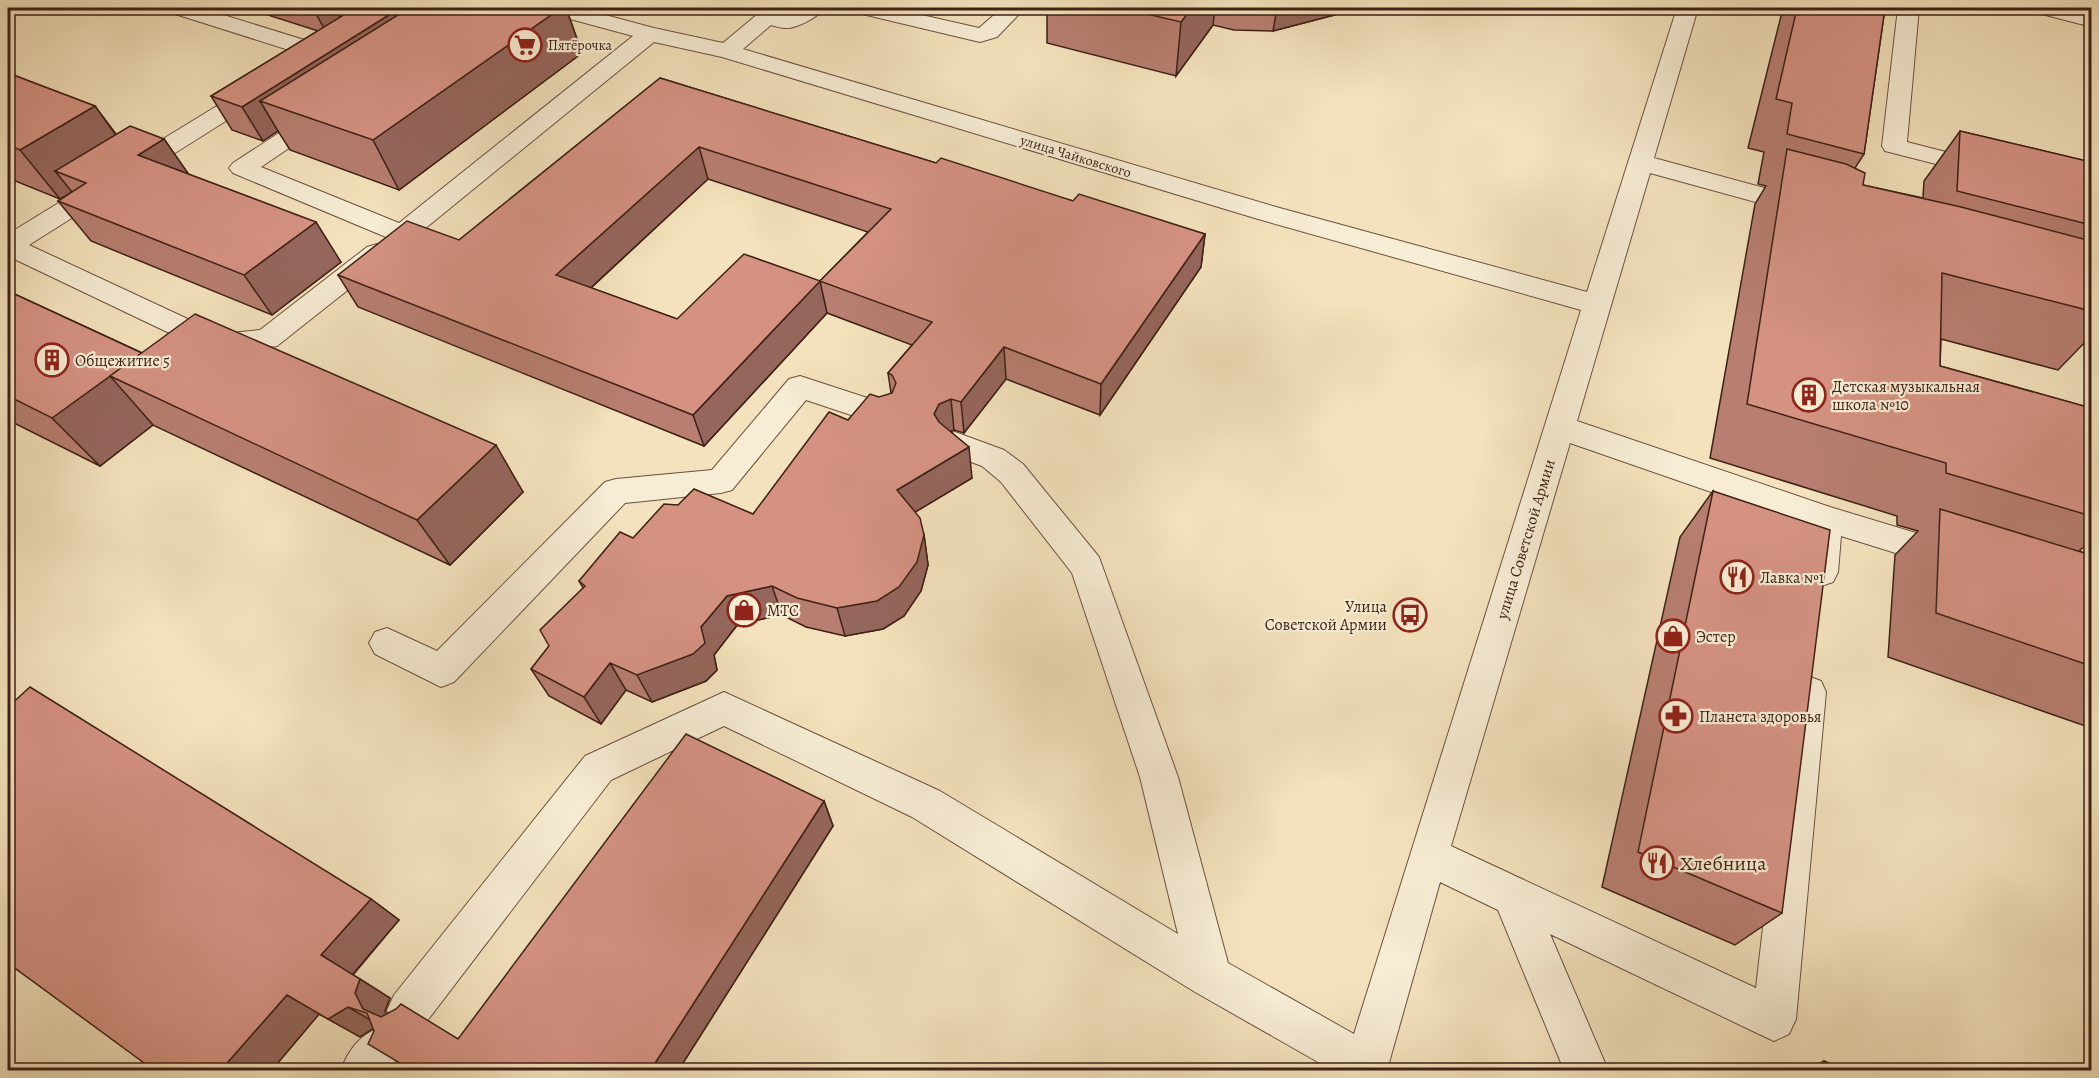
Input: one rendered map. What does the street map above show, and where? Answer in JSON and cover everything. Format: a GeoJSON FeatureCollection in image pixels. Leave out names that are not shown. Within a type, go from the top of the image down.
{"type":"FeatureCollection","features":[{"type":"Feature","properties":{"kind":"street"},"geometry":{"type":"LineString","coordinates":[[8,246],[309,59],[180,8]]}},
{"type":"Feature","properties":{"kind":"street","name":"улица Чайковского"},"geometry":{"type":"LineString","coordinates":[[556,8],[650,34],[727,51],[1267,213],[1343,223],[1595,304]]}},
{"type":"Feature","properties":{"kind":"street"},"geometry":{"type":"LineString","coordinates":[[727,51],[772,12],[786,22],[814,8]]}},
{"type":"Feature","properties":{"kind":"street"},"geometry":{"type":"LineString","coordinates":[[866,8],[980,35],[989,32],[1014,8]]}},
{"type":"Feature","properties":{"kind":"street","name":"улица Советской Армии"},"geometry":{"type":"LineString","coordinates":[[1366,1068],[1595,304],[1688,8]]}},
{"type":"Feature","properties":{"kind":"street"},"geometry":{"type":"LineString","coordinates":[[1908,8],[1894,147],[2010,175]]}},
{"type":"Feature","properties":{"kind":"street"},"geometry":{"type":"LineString","coordinates":[[2046,8],[2091,21]]}},
{"type":"Feature","properties":{"kind":"street"},"geometry":{"type":"LineString","coordinates":[[340,102],[242,168],[402,234],[650,34]]}},
{"type":"Feature","properties":{"kind":"street"},"geometry":{"type":"LineString","coordinates":[[1640,162],[1821,212]]}},
{"type":"Feature","properties":{"kind":"street"},"geometry":{"type":"LineString","coordinates":[[8,246],[218,344],[267,339],[383,249],[229,185]]}},
{"type":"Feature","properties":{"kind":"street"},"geometry":{"type":"LineString","coordinates":[[387,643],[441,671],[616,491],[721,482],[800,387],[884,415]]}},
{"type":"Feature","properties":{"kind":"street"},"geometry":{"type":"LineString","coordinates":[[1559,427],[1826,519],[1970,563]]}},
{"type":"Feature","properties":{"kind":"street"},"geometry":{"type":"LineString","coordinates":[[955,444],[993,458],[1012,472],[1087,567],[1159,777],[1210,977]]}},
{"type":"Feature","properties":{"kind":"street"},"geometry":{"type":"LineString","coordinates":[[1818,603],[1826,519]]}},
{"type":"Feature","properties":{"kind":"street"},"geometry":{"type":"LineString","coordinates":[[1428,856],[1774,1019],[1812,662]]}},
{"type":"Feature","properties":{"kind":"street"},"geometry":{"type":"LineString","coordinates":[[409,1010],[598,768],[724,708],[926,804],[1210,977],[1366,1068]]}},
{"type":"Feature","properties":{"kind":"street"},"geometry":{"type":"LineString","coordinates":[[1513,897],[1586,1071]]}},
{"type":"Feature","properties":{"kind":"building"},"geometry":{"type":"Polygon","coordinates":[[[400,8],[242,107],[211,96],[347,13],[335,9],[400,8]]]}},
{"type":"Feature","properties":{"kind":"building"},"geometry":{"type":"Polygon","coordinates":[[[409,8],[561,8],[373,140],[260,101],[409,8]]]}},
{"type":"Feature","properties":{"kind":"building"},"geometry":{"type":"Polygon","coordinates":[[[1121,8],[1192,8],[1181,22],[1121,8]]]}},
{"type":"Feature","properties":{"kind":"building"},"geometry":{"type":"Polygon","coordinates":[[[1797,8],[1885,8],[1864,154],[1787,134],[1792,103],[1776,99],[1797,8]]]}},
{"type":"Feature","properties":{"kind":"building"},"geometry":{"type":"Polygon","coordinates":[[[8,73],[95,106],[20,150],[8,145],[8,73]]]}},
{"type":"Feature","properties":{"kind":"building"},"geometry":{"type":"Polygon","coordinates":[[[660,78],[936,163],[941,158],[1073,201],[1079,194],[1205,234],[1101,384],[1004,347],[961,402],[951,399],[939,404],[934,414],[939,422],[969,447],[897,490],[920,518],[924,535],[917,562],[899,587],[877,601],[837,608],[797,598],[772,586],[727,596],[701,627],[705,643],[693,654],[637,675],[610,663],[584,697],[531,669],[549,646],[540,630],[585,586],[579,581],[620,532],[633,538],[664,504],[678,505],[694,489],[753,514],[829,412],[848,420],[870,394],[879,397],[892,393],[896,383],[892,375],[888,373],[932,322],[820,281],[693,415],[338,275],[407,221],[459,240],[660,78]],[[699,147],[556,275],[677,319],[744,254],[820,281],[891,209],[699,147]]]}},
{"type":"Feature","properties":{"kind":"building"},"geometry":{"type":"Polygon","coordinates":[[[130,126],[164,139],[138,155],[316,222],[244,275],[58,201],[86,183],[55,171],[130,126]]]}},
{"type":"Feature","properties":{"kind":"building"},"geometry":{"type":"Polygon","coordinates":[[[1960,131],[2091,162],[2091,225],[1957,191],[1960,131]]]}},
{"type":"Feature","properties":{"kind":"building"},"geometry":{"type":"Polygon","coordinates":[[[1787,149],[1846,164],[1865,173],[1863,185],[1961,207],[2091,241],[2091,311],[1942,273],[1940,366],[2091,408],[2091,516],[1946,473],[1946,463],[1747,404],[1787,149]]]}},
{"type":"Feature","properties":{"kind":"building"},"geometry":{"type":"Polygon","coordinates":[[[8,291],[142,353],[52,418],[8,396],[8,291]]]}},
{"type":"Feature","properties":{"kind":"building"},"geometry":{"type":"Polygon","coordinates":[[[195,314],[496,445],[417,520],[110,376],[195,314]]]}},
{"type":"Feature","properties":{"kind":"building"},"geometry":{"type":"Polygon","coordinates":[[[1713,491],[1830,530],[1782,913],[1638,852],[1713,491]]]}},
{"type":"Feature","properties":{"kind":"building"},"geometry":{"type":"Polygon","coordinates":[[[1940,509],[2091,555],[2091,666],[1936,613],[1940,509]]]}},
{"type":"Feature","properties":{"kind":"building"},"geometry":{"type":"Polygon","coordinates":[[[30,687],[371,899],[321,955],[360,979],[355,993],[363,1009],[381,1017],[401,1004],[458,1039],[686,734],[824,801],[650,1071],[413,1071],[368,1044],[374,1031],[367,1013],[348,1007],[328,1019],[287,995],[220,1071],[155,1071],[8,963],[8,707],[30,687]]]}},
{"type":"Feature","properties":{"kind":"building"},"geometry":{"type":"Polygon","coordinates":[[[1824,1061],[1845,1071],[1823,1071],[1824,1061]]]}},
{"type":"Feature","properties":{"kind":"place","name":"Пятёрочка"},"geometry":{"type":"Point","coordinates":[525,45]}},
{"type":"Feature","properties":{"kind":"place","name":"Общежитие 5"},"geometry":{"type":"Point","coordinates":[52,360]}},
{"type":"Feature","properties":{"kind":"place","name":"Детская музыкальная школа №10"},"geometry":{"type":"Point","coordinates":[1809,395]}},
{"type":"Feature","properties":{"kind":"place","name":"Лавка №1"},"geometry":{"type":"Point","coordinates":[1737,577]}},
{"type":"Feature","properties":{"kind":"place","name":"МТС"},"geometry":{"type":"Point","coordinates":[744,610]}},
{"type":"Feature","properties":{"kind":"place","name":"Улица Советской Армии"},"geometry":{"type":"Point","coordinates":[1410,615]}},
{"type":"Feature","properties":{"kind":"place","name":"Эстер"},"geometry":{"type":"Point","coordinates":[1673,636]}},
{"type":"Feature","properties":{"kind":"place","name":"Планета здоровья"},"geometry":{"type":"Point","coordinates":[1676,716]}},
{"type":"Feature","properties":{"kind":"place","name":"Хлебница"},"geometry":{"type":"Point","coordinates":[1657,863]}}]}
